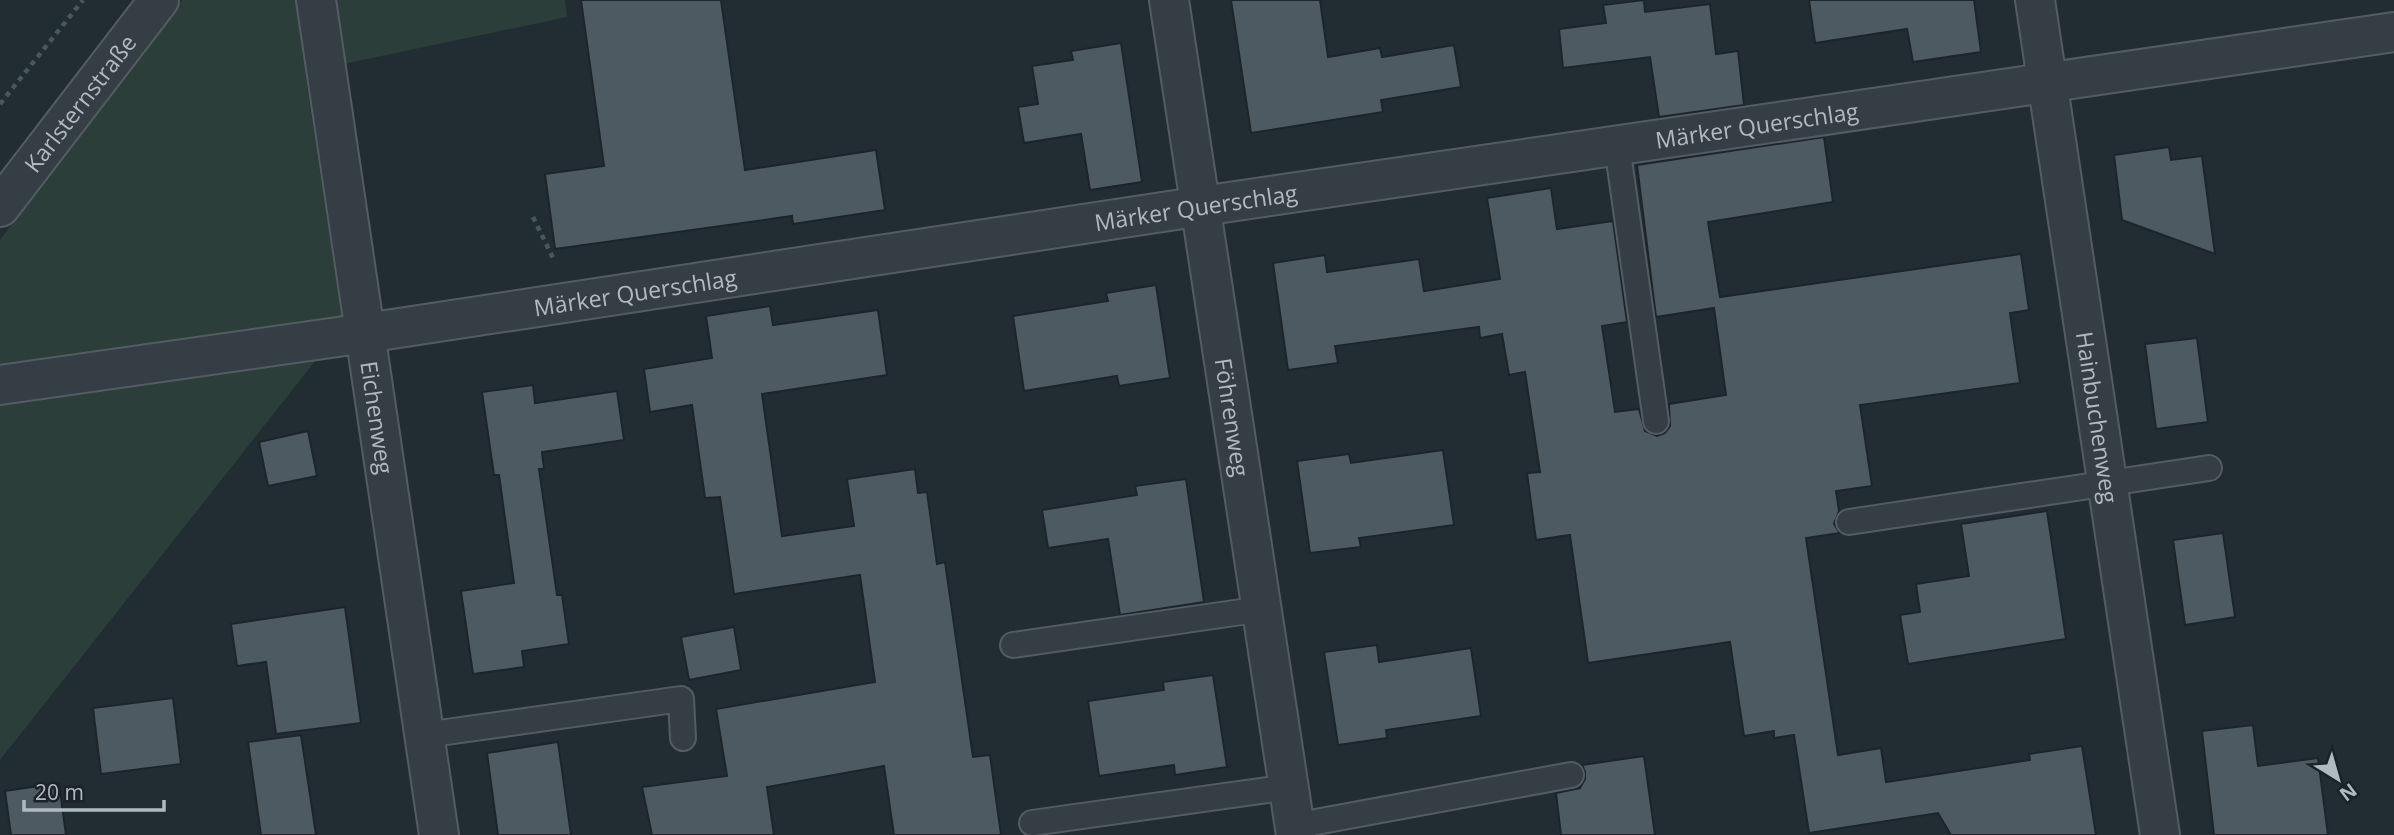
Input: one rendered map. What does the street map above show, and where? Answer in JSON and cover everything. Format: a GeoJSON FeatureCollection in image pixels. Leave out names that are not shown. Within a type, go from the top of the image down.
{"type":"FeatureCollection","features":[{"type":"Feature","properties":{"kind":"street","name":"Karlsternstraße"},"geometry":{"type":"LineString","coordinates":[[0,207],[159,0]]}},
{"type":"Feature","properties":{"kind":"street","name":"Eichenweg"},"geometry":{"type":"LineString","coordinates":[[316,0],[439,835]]}},
{"type":"Feature","properties":{"kind":"street","name":"Föhrenweg"},"geometry":{"type":"LineString","coordinates":[[1170,0],[1295,830]]}},
{"type":"Feature","properties":{"kind":"street","name":"Hainbuchenweg"},"geometry":{"type":"LineString","coordinates":[[2035,0],[2160,835]]}},
{"type":"Feature","properties":{"kind":"street","name":"Märker Querschlag"},"geometry":{"type":"LineString","coordinates":[[0,385],[2394,32]]}},
{"type":"Feature","properties":{"kind":"lane"},"geometry":{"type":"LineString","coordinates":[[1617,146],[1656,421]]}},
{"type":"Feature","properties":{"kind":"lane"},"geometry":{"type":"LineString","coordinates":[[1849,522],[2209,468]]}},
{"type":"Feature","properties":{"kind":"lane"},"geometry":{"type":"LineString","coordinates":[[1013,645],[1262,609]]}},
{"type":"Feature","properties":{"kind":"lane"},"geometry":{"type":"LineString","coordinates":[[425,735],[681,699],[683,738]]}},
{"type":"Feature","properties":{"kind":"lane"},"geometry":{"type":"LineString","coordinates":[[1295,830],[1571,775]]}},
{"type":"Feature","properties":{"kind":"lane"},"geometry":{"type":"LineString","coordinates":[[1032,823],[1289,787]]}},
{"type":"Feature","properties":{"kind":"path"},"geometry":{"type":"LineString","coordinates":[[0,104],[83,0]]}},
{"type":"Feature","properties":{"kind":"green space"},"geometry":{"type":"Polygon","coordinates":[[[182,0],[565,0],[567,17],[305,72],[343,326],[0,760],[0,240],[182,0]]]}},
{"type":"Feature","properties":{"kind":"building"},"geometry":{"type":"Polygon","coordinates":[[[581,0],[721,0],[745,170],[876,150],[885,210],[793,224],[792,216],[555,249],[545,174],[604,166],[581,0]]]}},
{"type":"Feature","properties":{"kind":"building"},"geometry":{"type":"Polygon","coordinates":[[[1231,0],[1320,0],[1328,57],[1380,48],[1382,57],[1454,45],[1461,87],[1381,100],[1383,112],[1251,133],[1231,0]]]}},
{"type":"Feature","properties":{"kind":"building"},"geometry":{"type":"Polygon","coordinates":[[[1644,0],[1645,12],[1710,4],[1716,54],[1738,51],[1744,105],[1659,117],[1650,57],[1563,68],[1559,29],[1606,23],[1603,5],[1644,0]]]}},
{"type":"Feature","properties":{"kind":"building"},"geometry":{"type":"Polygon","coordinates":[[[1809,0],[1974,0],[1981,52],[1913,62],[1907,29],[1815,43],[1809,0]]]}},
{"type":"Feature","properties":{"kind":"building"},"geometry":{"type":"Polygon","coordinates":[[[1121,43],[1142,182],[1090,190],[1081,134],[1024,143],[1018,107],[1038,104],[1032,66],[1073,60],[1071,51],[1121,43]]]}},
{"type":"Feature","properties":{"kind":"building"},"geometry":{"type":"Polygon","coordinates":[[[1824,137],[1833,202],[1708,222],[1720,297],[2021,254],[2029,310],[2010,313],[2020,383],[1860,405],[1872,486],[1836,491],[1839,511],[1834,524],[1840,533],[1806,538],[1838,755],[1881,748],[1886,782],[2030,760],[2029,754],[2082,746],[2096,835],[1951,835],[1938,813],[1809,833],[1794,735],[1774,738],[1774,731],[1744,736],[1730,642],[1588,663],[1570,535],[1536,540],[1527,473],[1540,472],[1525,372],[1509,375],[1502,334],[1480,338],[1479,327],[1335,346],[1338,363],[1288,370],[1273,263],[1325,255],[1327,272],[1419,259],[1424,291],[1500,279],[1487,198],[1551,188],[1557,229],[1613,221],[1627,322],[1602,326],[1615,412],[1639,409],[1645,431],[1657,436],[1665,433],[1670,426],[1669,404],[1726,395],[1714,308],[1656,317],[1637,165],[1824,137]]]}},
{"type":"Feature","properties":{"kind":"building"},"geometry":{"type":"Polygon","coordinates":[[[2169,147],[2171,160],[2202,156],[2215,254],[2122,220],[2114,155],[2169,147]]]}},
{"type":"Feature","properties":{"kind":"building"},"geometry":{"type":"Polygon","coordinates":[[[1156,285],[1170,378],[1119,386],[1117,376],[1024,391],[1013,316],[1108,301],[1106,293],[1156,285]]]}},
{"type":"Feature","properties":{"kind":"building"},"geometry":{"type":"Polygon","coordinates":[[[770,306],[773,325],[878,310],[887,375],[762,394],[782,536],[854,526],[847,479],[915,469],[918,493],[927,492],[937,564],[945,562],[973,757],[990,755],[1001,835],[894,835],[884,766],[767,787],[774,835],[652,835],[642,787],[727,776],[716,709],[875,682],[860,575],[734,594],[720,497],[705,498],[692,405],[650,412],[644,369],[712,358],[706,316],[770,306]]]}},
{"type":"Feature","properties":{"kind":"building"},"geometry":{"type":"Polygon","coordinates":[[[2197,338],[2208,422],[2156,429],[2145,344],[2197,338]]]}},
{"type":"Feature","properties":{"kind":"building"},"geometry":{"type":"Polygon","coordinates":[[[533,385],[535,403],[617,391],[624,440],[542,452],[544,469],[539,469],[557,595],[562,595],[569,644],[522,651],[524,667],[473,674],[461,591],[514,583],[499,475],[494,475],[482,392],[533,385]]]}},
{"type":"Feature","properties":{"kind":"building"},"geometry":{"type":"Polygon","coordinates":[[[308,431],[317,476],[268,486],[259,442],[308,431]]]}},
{"type":"Feature","properties":{"kind":"building"},"geometry":{"type":"Polygon","coordinates":[[[1443,450],[1454,525],[1359,538],[1361,547],[1310,553],[1297,461],[1349,454],[1351,463],[1443,450]]]}},
{"type":"Feature","properties":{"kind":"building"},"geometry":{"type":"Polygon","coordinates":[[[1186,479],[1204,602],[1120,615],[1108,539],[1048,548],[1042,510],[1137,495],[1135,486],[1186,479]]]}},
{"type":"Feature","properties":{"kind":"building"},"geometry":{"type":"Polygon","coordinates":[[[2047,511],[2066,639],[1908,664],[1900,615],[1920,612],[1916,584],[1969,576],[1961,524],[2047,511]]]}},
{"type":"Feature","properties":{"kind":"building"},"geometry":{"type":"Polygon","coordinates":[[[2223,533],[2235,617],[2185,625],[2173,540],[2223,533]]]}},
{"type":"Feature","properties":{"kind":"building"},"geometry":{"type":"Polygon","coordinates":[[[345,607],[361,723],[276,734],[266,662],[237,666],[231,624],[345,607]]]}},
{"type":"Feature","properties":{"kind":"building"},"geometry":{"type":"Polygon","coordinates":[[[734,627],[741,670],[689,680],[681,637],[734,627]]]}},
{"type":"Feature","properties":{"kind":"building"},"geometry":{"type":"Polygon","coordinates":[[[1377,645],[1379,662],[1471,648],[1481,716],[1386,730],[1387,738],[1338,745],[1324,652],[1377,645]]]}},
{"type":"Feature","properties":{"kind":"building"},"geometry":{"type":"Polygon","coordinates":[[[1213,675],[1227,767],[1175,775],[1174,765],[1099,776],[1088,701],[1164,690],[1163,682],[1213,675]]]}},
{"type":"Feature","properties":{"kind":"building"},"geometry":{"type":"Polygon","coordinates":[[[173,698],[181,764],[101,774],[93,708],[173,698]]]}},
{"type":"Feature","properties":{"kind":"building"},"geometry":{"type":"Polygon","coordinates":[[[2253,725],[2258,766],[2318,758],[2328,835],[2214,835],[2202,731],[2253,725]]]}},
{"type":"Feature","properties":{"kind":"building"},"geometry":{"type":"Polygon","coordinates":[[[301,735],[316,835],[261,835],[248,742],[301,735]]]}},
{"type":"Feature","properties":{"kind":"building"},"geometry":{"type":"Polygon","coordinates":[[[558,742],[571,835],[498,835],[487,753],[558,742]]]}},
{"type":"Feature","properties":{"kind":"building"},"geometry":{"type":"Polygon","coordinates":[[[1644,756],[1655,835],[1561,835],[1556,793],[1580,788],[1585,779],[1582,765],[1644,756]]]}},
{"type":"Feature","properties":{"kind":"building"},"geometry":{"type":"Polygon","coordinates":[[[59,783],[66,835],[11,835],[5,791],[59,783]]]}}]}
